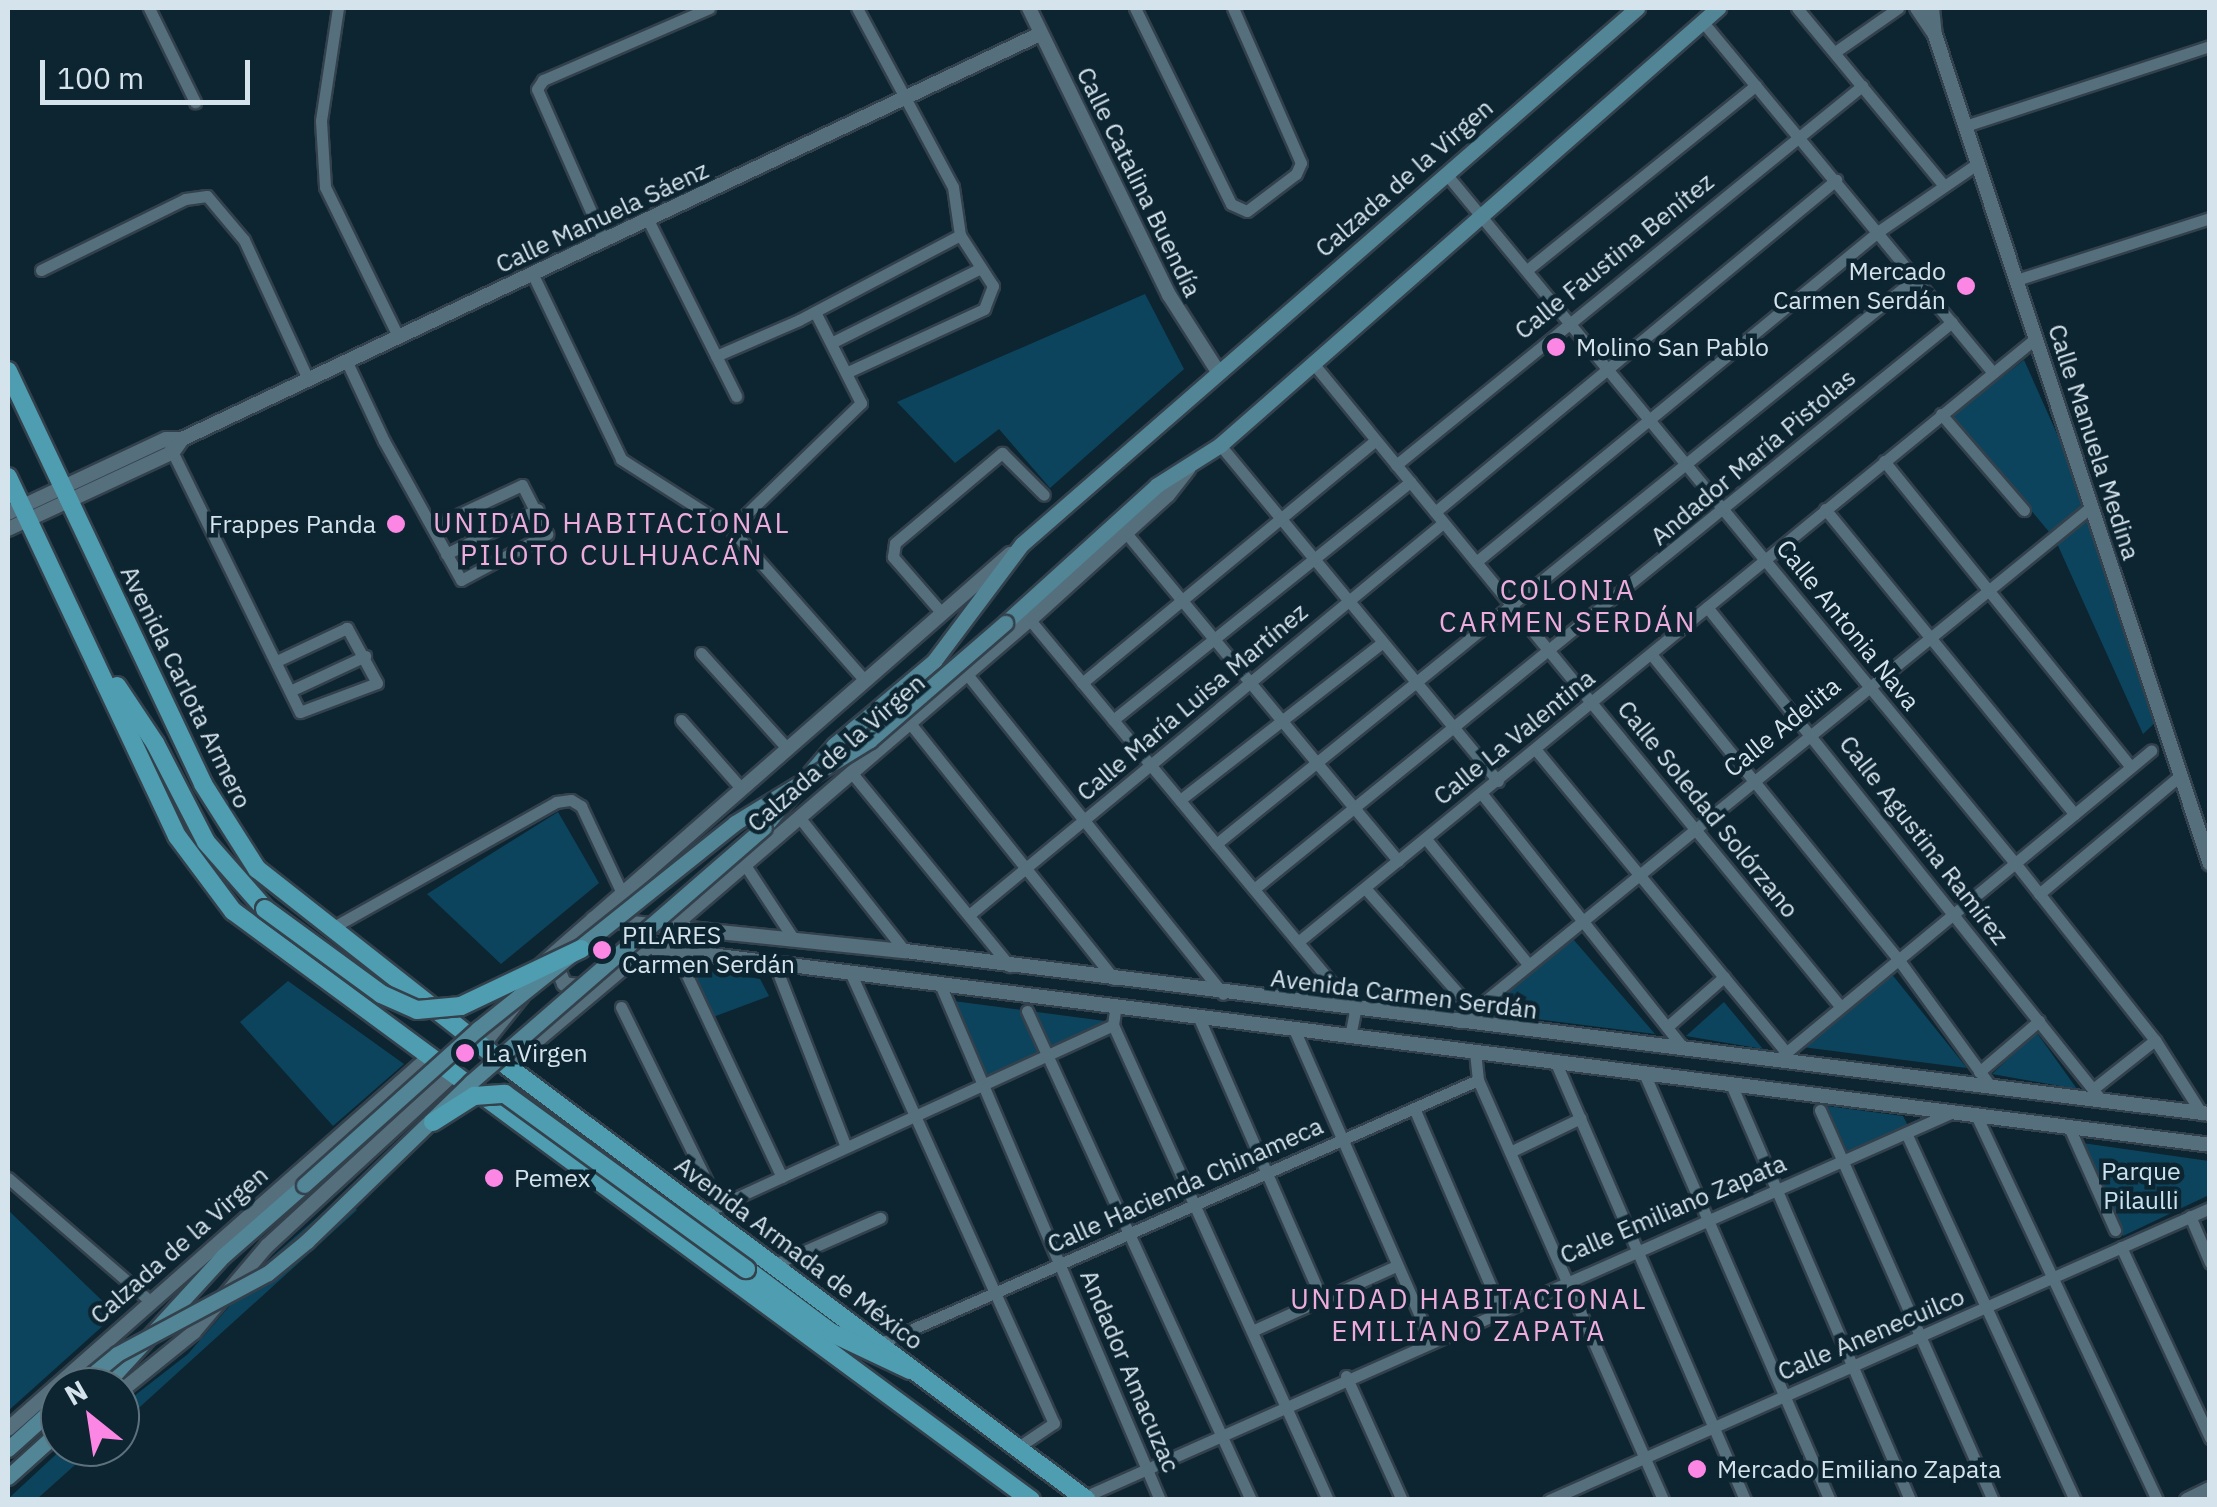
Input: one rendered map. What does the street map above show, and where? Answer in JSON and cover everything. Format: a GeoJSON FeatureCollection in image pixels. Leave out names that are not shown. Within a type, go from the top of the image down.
{"type":"FeatureCollection","features":[{"type":"Feature","properties":{"kind":"main road","name":"Calzada de la Virgen"},"geometry":{"type":"LineString","coordinates":[[105,1367],[163,1326],[268,1273],[764,827],[834,745],[934,661],[1022,544],[1217,370],[1638,8]]}},
{"type":"Feature","properties":{"kind":"main road","name":"Calzada de la Virgen"},"geometry":{"type":"LineString","coordinates":[[121,1367],[222,1256],[478,1030],[735,823],[870,740],[1157,485],[1188,469],[1220,444],[1718,8]]}},
{"type":"Feature","properties":{"kind":"main road","name":"Avenida Carlota Armero"},"geometry":{"type":"LineString","coordinates":[[8,371],[220,816],[257,868],[482,1046]]}},
{"type":"Feature","properties":{"kind":"main road"},"geometry":{"type":"LineString","coordinates":[[8,477],[19,513],[83,635],[164,812],[210,888],[451,1076],[1032,1500]]}},
{"type":"Feature","properties":{"kind":"main road"},"geometry":{"type":"LineString","coordinates":[[83,635],[155,743],[206,842],[265,910],[381,994],[417,1010],[461,1006],[581,949]]}},
{"type":"Feature","properties":{"kind":"main road","name":"Avenida Armada de México"},"geometry":{"type":"LineString","coordinates":[[482,1046],[712,1209],[774,1264],[1086,1498]]}},
{"type":"Feature","properties":{"kind":"main road"},"geometry":{"type":"LineString","coordinates":[[433,1122],[491,1092],[525,1103],[832,1333],[915,1372]]}},
{"type":"Feature","properties":{"kind":"main road"},"geometry":{"type":"LineString","coordinates":[[8,1449],[40,1420]]}},
{"type":"Feature","properties":{"kind":"main road"},"geometry":{"type":"LineString","coordinates":[[8,1477],[40,1449]]}},
{"type":"Feature","properties":{"kind":"street"},"geometry":{"type":"LineString","coordinates":[[149,8],[195,102]]}},
{"type":"Feature","properties":{"kind":"street"},"geometry":{"type":"LineString","coordinates":[[338,8],[321,122],[325,187],[398,336]]}},
{"type":"Feature","properties":{"kind":"street"},"geometry":{"type":"LineString","coordinates":[[604,242],[537,88],[543,80],[709,8]]}},
{"type":"Feature","properties":{"kind":"street"},"geometry":{"type":"LineString","coordinates":[[850,372],[984,309],[993,286],[960,235],[953,187],[857,8]]}},
{"type":"Feature","properties":{"kind":"street","name":"Calle Catalina Buendía"},"geometry":{"type":"LineString","coordinates":[[1028,8],[1169,295],[1217,370]]}},
{"type":"Feature","properties":{"kind":"street"},"geometry":{"type":"LineString","coordinates":[[1135,8],[1231,204],[1247,211],[1296,174],[1300,163],[1233,8]]}},
{"type":"Feature","properties":{"kind":"street"},"geometry":{"type":"LineString","coordinates":[[1797,8],[1944,186]]}},
{"type":"Feature","properties":{"kind":"street"},"geometry":{"type":"LineString","coordinates":[[1835,52],[1898,8]]}},
{"type":"Feature","properties":{"kind":"street"},"geometry":{"type":"LineString","coordinates":[[1917,8],[1935,35]]}},
{"type":"Feature","properties":{"kind":"street"},"geometry":{"type":"LineString","coordinates":[[1932,8],[1935,35]]}},
{"type":"Feature","properties":{"kind":"street"},"geometry":{"type":"LineString","coordinates":[[1702,21],[1991,370]]}},
{"type":"Feature","properties":{"kind":"street","name":"Calle Manuela Sáenz"},"geometry":{"type":"LineString","coordinates":[[8,529],[19,513],[66,495],[1040,34]]}},
{"type":"Feature","properties":{"kind":"street","name":"Calle Manuela Medina"},"geometry":{"type":"LineString","coordinates":[[1935,35],[2210,864]]}},
{"type":"Feature","properties":{"kind":"street"},"geometry":{"type":"LineString","coordinates":[[1965,126],[2210,46]]}},
{"type":"Feature","properties":{"kind":"street"},"geometry":{"type":"LineString","coordinates":[[1527,270],[1756,86]]}},
{"type":"Feature","properties":{"kind":"street","name":"Calle Faustina Benítez"},"geometry":{"type":"LineString","coordinates":[[1396,465],[1569,320],[1862,86]]}},
{"type":"Feature","properties":{"kind":"street"},"geometry":{"type":"LineString","coordinates":[[1476,562],[1878,231],[1977,164]]}},
{"type":"Feature","properties":{"kind":"street","name":"Calle Antonia Nava"},"geometry":{"type":"LineString","coordinates":[[1447,175],[1482,212],[2015,864],[2155,1040],[2206,1114]]}},
{"type":"Feature","properties":{"kind":"street","name":"Calle María Luisa Martínez"},"geometry":{"type":"LineString","coordinates":[[968,915],[1349,601],[1608,368],[1836,180]]}},
{"type":"Feature","properties":{"kind":"street"},"geometry":{"type":"LineString","coordinates":[[41,270],[184,199],[207,196],[244,240],[308,379]]}},
{"type":"Feature","properties":{"kind":"street"},"geometry":{"type":"LineString","coordinates":[[2016,280],[2210,218]]}},
{"type":"Feature","properties":{"kind":"street"},"geometry":{"type":"LineString","coordinates":[[648,220],[736,396]]}},
{"type":"Feature","properties":{"kind":"street"},"geometry":{"type":"LineString","coordinates":[[716,356],[814,312],[960,235]]}},
{"type":"Feature","properties":{"kind":"street"},"geometry":{"type":"LineString","coordinates":[[833,342],[981,268]]}},
{"type":"Feature","properties":{"kind":"street"},"geometry":{"type":"LineString","coordinates":[[533,275],[621,459],[732,530],[862,678]]}},
{"type":"Feature","properties":{"kind":"street"},"geometry":{"type":"LineString","coordinates":[[1216,844],[1917,277]]}},
{"type":"Feature","properties":{"kind":"street"},"geometry":{"type":"LineString","coordinates":[[732,530],[862,404],[850,372],[814,312]]}},
{"type":"Feature","properties":{"kind":"street","name":"Andador María Pistolas"},"geometry":{"type":"LineString","coordinates":[[1254,889],[1550,653],[1952,322]]}},
{"type":"Feature","properties":{"kind":"street","name":"Calle La Valentina"},"geometry":{"type":"LineString","coordinates":[[1298,942],[1536,750],[1991,370],[2036,338]]}},
{"type":"Feature","properties":{"kind":"street"},"geometry":{"type":"LineString","coordinates":[[346,360],[432,528],[446,554],[468,580],[543,542],[546,527],[522,485],[432,528]]}},
{"type":"Feature","properties":{"kind":"street","name":"Calle Soledad Solórzano"},"geometry":{"type":"LineString","coordinates":[[1312,362],[1840,1006]]}},
{"type":"Feature","properties":{"kind":"street"},"geometry":{"type":"LineString","coordinates":[[1941,414],[2024,510]]}},
{"type":"Feature","properties":{"kind":"street"},"geometry":{"type":"LineString","coordinates":[[1082,683],[1376,440]]}},
{"type":"Feature","properties":{"kind":"street"},"geometry":{"type":"LineString","coordinates":[[173,444],[290,691],[308,714],[372,689],[376,677],[347,628],[277,661]]}},
{"type":"Feature","properties":{"kind":"street"},"geometry":{"type":"LineString","coordinates":[[1220,444],[1498,781]]}},
{"type":"Feature","properties":{"kind":"street"},"geometry":{"type":"LineString","coordinates":[[940,612],[892,550],[996,456],[1008,454],[1044,494]]}},
{"type":"Feature","properties":{"kind":"street"},"geometry":{"type":"LineString","coordinates":[[1884,461],[2131,767]]}},
{"type":"Feature","properties":{"kind":"street","name":"Calzada de la Virgen"},"geometry":{"type":"LineString","coordinates":[[507,1066],[1030,620],[1126,534],[1188,469]]}},
{"type":"Feature","properties":{"kind":"street"},"geometry":{"type":"LineString","coordinates":[[1113,720],[1410,482]]}},
{"type":"Feature","properties":{"kind":"street","name":"Calle Adelita"},"geometry":{"type":"LineString","coordinates":[[1456,1023],[1986,587],[2092,507]]}},
{"type":"Feature","properties":{"kind":"street"},"geometry":{"type":"LineString","coordinates":[[446,554],[538,509]]}},
{"type":"Feature","properties":{"kind":"street"},"geometry":{"type":"LineString","coordinates":[[1826,509],[2075,814]]}},
{"type":"Feature","properties":{"kind":"street"},"geometry":{"type":"LineString","coordinates":[[1126,534],[1398,861]]}},
{"type":"Feature","properties":{"kind":"street","name":"Calzada de la Virgen"},"geometry":{"type":"LineString","coordinates":[[482,1046],[556,950],[862,678],[1022,544]]}},
{"type":"Feature","properties":{"kind":"street","name":"Calle Agustina Ramírez"},"geometry":{"type":"LineString","coordinates":[[1707,607],[2103,1102]]}},
{"type":"Feature","properties":{"kind":"street"},"geometry":{"type":"LineString","coordinates":[[1030,620],[1355,1011],[1350,1036]]}},
{"type":"Feature","properties":{"kind":"street"},"geometry":{"type":"LineString","coordinates":[[1180,800],[1383,642]]}},
{"type":"Feature","properties":{"kind":"street"},"geometry":{"type":"LineString","coordinates":[[701,653],[786,747]]}},
{"type":"Feature","properties":{"kind":"street"},"geometry":{"type":"LineString","coordinates":[[1652,654],[1898,959],[1992,1088]]}},
{"type":"Feature","properties":{"kind":"street"},"geometry":{"type":"LineString","coordinates":[[290,691],[364,656]]}},
{"type":"Feature","properties":{"kind":"street"},"geometry":{"type":"LineString","coordinates":[[966,673],[1224,995]]}},
{"type":"Feature","properties":{"kind":"street"},"geometry":{"type":"LineString","coordinates":[[681,720],[740,787]]}},
{"type":"Feature","properties":{"kind":"street"},"geometry":{"type":"LineString","coordinates":[[909,722],[1117,982]]}},
{"type":"Feature","properties":{"kind":"street"},"geometry":{"type":"LineString","coordinates":[[1536,750],[1724,978],[1781,1057],[2151,751]]}},
{"type":"Feature","properties":{"kind":"street"},"geometry":{"type":"LineString","coordinates":[[852,772],[1012,969]]}},
{"type":"Feature","properties":{"kind":"street"},"geometry":{"type":"LineString","coordinates":[[2039,894],[2175,780]]}},
{"type":"Feature","properties":{"kind":"street"},"geometry":{"type":"LineString","coordinates":[[1482,794],[1686,1051]]}},
{"type":"Feature","properties":{"kind":"street"},"geometry":{"type":"LineString","coordinates":[[330,929],[556,802],[570,800],[581,806],[622,893]]}},
{"type":"Feature","properties":{"kind":"street"},"geometry":{"type":"LineString","coordinates":[[799,817],[905,951]]}},
{"type":"Feature","properties":{"kind":"street"},"geometry":{"type":"LineString","coordinates":[[1426,839],[1528,964]]}},
{"type":"Feature","properties":{"kind":"street"},"geometry":{"type":"LineString","coordinates":[[745,865],[793,938]]}},
{"type":"Feature","properties":{"kind":"street"},"geometry":{"type":"LineString","coordinates":[[1365,888],[1473,1010]]}},
{"type":"Feature","properties":{"kind":"street","name":"Avenida Carmen Serdán"},"geometry":{"type":"LineString","coordinates":[[593,919],[905,951],[1012,969],[1686,1051],[1781,1057],[2206,1114]]}},
{"type":"Feature","properties":{"kind":"street","name":"Avenida Carmen Serdán"},"geometry":{"type":"LineString","coordinates":[[648,947],[940,984],[1114,1018],[1199,1018],[2210,1144]]}},
{"type":"Feature","properties":{"kind":"street"},"geometry":{"type":"LineString","coordinates":[[556,950],[554,963],[564,984],[575,989],[606,982]]}},
{"type":"Feature","properties":{"kind":"street"},"geometry":{"type":"LineString","coordinates":[[675,950],[782,1177]]}},
{"type":"Feature","properties":{"kind":"street"},"geometry":{"type":"LineString","coordinates":[[776,965],[846,1147]]}},
{"type":"Feature","properties":{"kind":"street"},"geometry":{"type":"LineString","coordinates":[[850,974],[1054,1423],[1017,1448]]}},
{"type":"Feature","properties":{"kind":"street"},"geometry":{"type":"LineString","coordinates":[[1667,1027],[1724,978]]}},
{"type":"Feature","properties":{"kind":"street","name":"Andador Amacuzac"},"geometry":{"type":"LineString","coordinates":[[940,984],[1148,1464],[1160,1500]]}},
{"type":"Feature","properties":{"kind":"street"},"geometry":{"type":"LineString","coordinates":[[621,1007],[712,1209],[1048,1055],[1114,1018],[1328,1500]]}},
{"type":"Feature","properties":{"kind":"street"},"geometry":{"type":"LineString","coordinates":[[1027,1010],[1251,1500]]}},
{"type":"Feature","properties":{"kind":"street"},"geometry":{"type":"LineString","coordinates":[[1199,1018],[1322,1298]]}},
{"type":"Feature","properties":{"kind":"street"},"geometry":{"type":"LineString","coordinates":[[1978,1072],[2038,1021]]}},
{"type":"Feature","properties":{"kind":"street"},"geometry":{"type":"LineString","coordinates":[[1294,1029],[1339,1141],[1430,1339]]}},
{"type":"Feature","properties":{"kind":"street"},"geometry":{"type":"LineString","coordinates":[[2093,1089],[2155,1040]]}},
{"type":"Feature","properties":{"kind":"street"},"geometry":{"type":"LineString","coordinates":[[1476,1052],[1478,1080],[1512,1151],[1562,1280],[1663,1500]]}},
{"type":"Feature","properties":{"kind":"street","name":"Calzada de la Virgen"},"geometry":{"type":"LineString","coordinates":[[8,1429],[428,1058]]}},
{"type":"Feature","properties":{"kind":"street"},"geometry":{"type":"LineString","coordinates":[[1556,1063],[1745,1500]]}},
{"type":"Feature","properties":{"kind":"street"},"geometry":{"type":"LineString","coordinates":[[1644,1073],[1830,1500]]}},
{"type":"Feature","properties":{"kind":"street"},"geometry":{"type":"LineString","coordinates":[[140,1376],[194,1332],[267,1246],[451,1076]]}},
{"type":"Feature","properties":{"kind":"street","name":"Calle Hacienda Chinameca"},"geometry":{"type":"LineString","coordinates":[[883,1342],[1478,1080]]}},
{"type":"Feature","properties":{"kind":"street"},"geometry":{"type":"LineString","coordinates":[[1731,1084],[1910,1500]]}},
{"type":"Feature","properties":{"kind":"street"},"geometry":{"type":"LineString","coordinates":[[1414,1108],[1500,1308]]}},
{"type":"Feature","properties":{"kind":"street"},"geometry":{"type":"LineString","coordinates":[[1820,1110],[1924,1335],[1993,1500]]}},
{"type":"Feature","properties":{"kind":"street","name":"Calle Emiliano Zapata"},"geometry":{"type":"LineString","coordinates":[[1086,1498],[1148,1464],[1953,1112]]}},
{"type":"Feature","properties":{"kind":"street"},"geometry":{"type":"LineString","coordinates":[[1976,1115],[2157,1500]]}},
{"type":"Feature","properties":{"kind":"street"},"geometry":{"type":"LineString","coordinates":[[1512,1151],[1581,1118]]}},
{"type":"Feature","properties":{"kind":"street"},"geometry":{"type":"LineString","coordinates":[[2070,1127],[2115,1230]]}},
{"type":"Feature","properties":{"kind":"street"},"geometry":{"type":"LineString","coordinates":[[1906,1133],[2074,1500]]}},
{"type":"Feature","properties":{"kind":"street"},"geometry":{"type":"LineString","coordinates":[[8,1178],[151,1302]]}},
{"type":"Feature","properties":{"kind":"street","name":"Calle Anenecuilco"},"geometry":{"type":"LineString","coordinates":[[1549,1500],[1578,1494],[1644,1456],[2210,1208]]}},
{"type":"Feature","properties":{"kind":"street"},"geometry":{"type":"LineString","coordinates":[[2190,1216],[2210,1263]]}},
{"type":"Feature","properties":{"kind":"street"},"geometry":{"type":"LineString","coordinates":[[774,1264],[880,1218]]}},
{"type":"Feature","properties":{"kind":"street"},"geometry":{"type":"LineString","coordinates":[[2122,1247],[2210,1438]]}},
{"type":"Feature","properties":{"kind":"street"},"geometry":{"type":"LineString","coordinates":[[1252,1330],[1396,1266]]}},
{"type":"Feature","properties":{"kind":"street"},"geometry":{"type":"LineString","coordinates":[[1346,1376],[1402,1500]]}},
{"type":"Feature","properties":{"kind":"green space"},"geometry":{"type":"Polygon","coordinates":[[[1145,294],[1184,369],[1050,488],[999,429],[955,463],[897,402],[1145,294]]]}},
{"type":"Feature","properties":{"kind":"green space"},"geometry":{"type":"Polygon","coordinates":[[[2024,360],[2079,483],[2157,721],[2143,734],[2055,539],[1952,416],[2024,360]]]}},
{"type":"Feature","properties":{"kind":"green space"},"geometry":{"type":"Polygon","coordinates":[[[558,812],[599,883],[501,964],[427,894],[558,812]]]}},
{"type":"Feature","properties":{"kind":"green space"},"geometry":{"type":"Polygon","coordinates":[[[1573,939],[1655,1034],[1481,1012],[1573,939]]]}},
{"type":"Feature","properties":{"kind":"green space"},"geometry":{"type":"Polygon","coordinates":[[[686,966],[760,979],[769,996],[713,1017],[686,966]]]}},
{"type":"Feature","properties":{"kind":"green space"},"geometry":{"type":"Polygon","coordinates":[[[1890,972],[1967,1068],[1802,1047],[1890,972]]]}},
{"type":"Feature","properties":{"kind":"green space"},"geometry":{"type":"Polygon","coordinates":[[[288,981],[404,1064],[333,1126],[240,1022],[288,981]]]}},
{"type":"Feature","properties":{"kind":"green space"},"geometry":{"type":"Polygon","coordinates":[[[953,1001],[1105,1021],[985,1080],[953,1001]]]}},
{"type":"Feature","properties":{"kind":"green space"},"geometry":{"type":"Polygon","coordinates":[[[1724,1002],[1763,1049],[1686,1036],[1724,1002]]]}},
{"type":"Feature","properties":{"kind":"green space"},"geometry":{"type":"Polygon","coordinates":[[[2037,1033],[2077,1089],[1992,1074],[2037,1033]]]}},
{"type":"Feature","properties":{"kind":"green space"},"geometry":{"type":"Polygon","coordinates":[[[1827,1106],[1903,1116],[1908,1126],[1849,1155],[1827,1106]]]}},
{"type":"Feature","properties":{"kind":"green space","name":"Parque Pilaulli"},"geometry":{"type":"Polygon","coordinates":[[[2082,1143],[2209,1161],[2209,1195],[2123,1236],[2082,1143]]]}},
{"type":"Feature","properties":{"kind":"green space"},"geometry":{"type":"Polygon","coordinates":[[[344,1194],[357,1210],[140,1407],[140,1391],[188,1354],[272,1257],[344,1194]]]}},
{"type":"Feature","properties":{"kind":"green space"},"geometry":{"type":"Polygon","coordinates":[[[8,1210],[116,1314],[57,1367],[40,1367],[40,1382],[8,1411],[8,1210]]]}},
{"type":"Feature","properties":{"kind":"green space"},"geometry":{"type":"Polygon","coordinates":[[[42,1467],[73,1467],[37,1499],[8,1499],[42,1467]]]}},
{"type":"Feature","properties":{"kind":"place","name":"Mercado Carmen Serdán"},"geometry":{"type":"Point","coordinates":[1966,286]}},
{"type":"Feature","properties":{"kind":"place","name":"Molino San Pablo"},"geometry":{"type":"Point","coordinates":[1556,347]}},
{"type":"Feature","properties":{"kind":"place","name":"Frappes Panda"},"geometry":{"type":"Point","coordinates":[396,524]}},
{"type":"Feature","properties":{"kind":"place","name":"PILARES Carmen Serdán"},"geometry":{"type":"Point","coordinates":[602,950]}},
{"type":"Feature","properties":{"kind":"place","name":"La Virgen"},"geometry":{"type":"Point","coordinates":[465,1053]}},
{"type":"Feature","properties":{"kind":"place","name":"Pemex"},"geometry":{"type":"Point","coordinates":[494,1178]}},
{"type":"Feature","properties":{"kind":"place","name":"Mercado Emiliano Zapata"},"geometry":{"type":"Point","coordinates":[1697,1469]}},
{"type":"Feature","properties":{"kind":"district","name":"UNIDAD HABITACIONAL PILOTO CULHUACÁN"},"geometry":{"type":"Point","coordinates":[612,539]}},
{"type":"Feature","properties":{"kind":"district","name":"COLONIA CARMEN SERDÁN"},"geometry":{"type":"Point","coordinates":[1568,606]}},
{"type":"Feature","properties":{"kind":"district","name":"UNIDAD HABITACIONAL EMILIANO ZAPATA"},"geometry":{"type":"Point","coordinates":[1469,1315]}}]}
